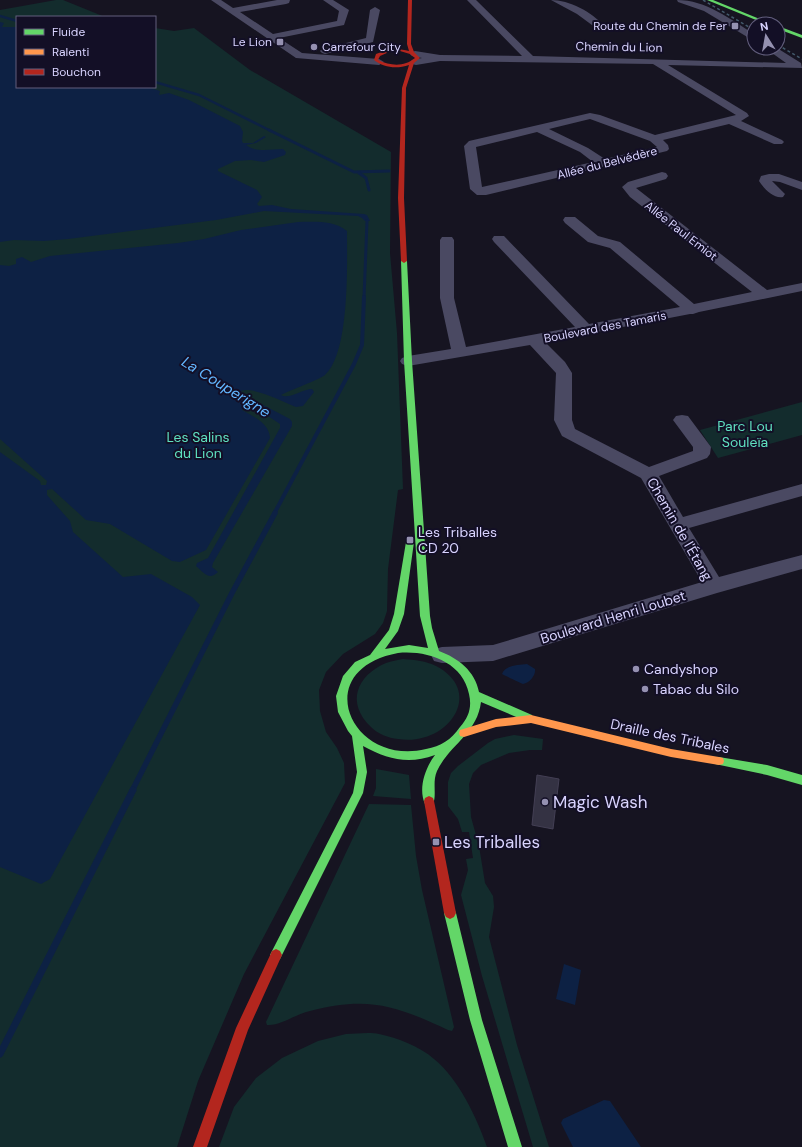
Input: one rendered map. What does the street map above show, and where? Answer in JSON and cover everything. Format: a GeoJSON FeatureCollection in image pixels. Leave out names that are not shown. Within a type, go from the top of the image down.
{"type":"FeatureCollection","features":[{"type":"Feature","properties":{"kind":"main road"},"geometry":{"type":"LineString","coordinates":[[410,0],[409,44],[414,58],[404,88],[401,198],[408,361],[425,616],[428,634],[438,654]]}},
{"type":"Feature","properties":{"kind":"main road"},"geometry":{"type":"LineString","coordinates":[[711,1],[749,16]]}},
{"type":"Feature","properties":{"kind":"main road"},"geometry":{"type":"LineString","coordinates":[[401,33],[409,24]]}},
{"type":"Feature","properties":{"kind":"main road"},"geometry":{"type":"LineString","coordinates":[[786,30],[802,37]]}},
{"type":"Feature","properties":{"kind":"main road"},"geometry":{"type":"LineString","coordinates":[[394,43],[388,51],[378,58],[390,65],[404,88]]}},
{"type":"Feature","properties":{"kind":"main road"},"geometry":{"type":"LineString","coordinates":[[388,51],[401,51],[414,58]]}},
{"type":"Feature","properties":{"kind":"main road"},"geometry":{"type":"LineString","coordinates":[[390,65],[402,65],[414,58]]}},
{"type":"Feature","properties":{"kind":"main road"},"geometry":{"type":"LineString","coordinates":[[375,655],[393,631],[399,614],[410,540],[416,483]]}},
{"type":"Feature","properties":{"kind":"main road"},"geometry":{"type":"LineString","coordinates":[[448,746],[430,754],[410,757],[390,754],[371,748],[356,737],[345,723],[340,708],[341,692],[348,677],[359,664],[375,655],[394,650],[415,649],[438,654],[458,666],[474,689],[476,708],[472,721],[464,733],[448,746],[433,766],[428,780],[428,788],[439,863],[458,953],[493,1084],[515,1147]]}},
{"type":"Feature","properties":{"kind":"main road","name":"Draille des Tribales"},"geometry":{"type":"LineString","coordinates":[[474,689],[531,719],[671,753],[767,770],[802,780]]}},
{"type":"Feature","properties":{"kind":"main road","name":"Draille des Tribales"},"geometry":{"type":"LineString","coordinates":[[464,733],[496,723],[531,719]]}},
{"type":"Feature","properties":{"kind":"main road"},"geometry":{"type":"LineString","coordinates":[[200,1147],[242,1028],[282,942],[358,793],[362,772],[356,737]]}},
{"type":"Feature","properties":{"kind":"street"},"geometry":{"type":"LineString","coordinates":[[215,0],[300,56],[378,58]]}},
{"type":"Feature","properties":{"kind":"street"},"geometry":{"type":"LineString","coordinates":[[271,37],[341,23],[344,10],[326,0]]}},
{"type":"Feature","properties":{"kind":"street"},"geometry":{"type":"LineString","coordinates":[[471,0],[530,58]]}},
{"type":"Feature","properties":{"kind":"street"},"geometry":{"type":"LineString","coordinates":[[555,0],[580,12],[599,26]]}},
{"type":"Feature","properties":{"kind":"street"},"geometry":{"type":"LineString","coordinates":[[681,0],[707,9],[746,33]]}},
{"type":"Feature","properties":{"kind":"street"},"geometry":{"type":"LineString","coordinates":[[231,11],[286,1]]}},
{"type":"Feature","properties":{"kind":"street"},"geometry":{"type":"LineString","coordinates":[[321,57],[321,53],[323,51],[370,40],[375,10]]}},
{"type":"Feature","properties":{"kind":"street"},"geometry":{"type":"LineString","coordinates":[[783,56],[800,67]]}},
{"type":"Feature","properties":{"kind":"street","name":"Chemin du Lion"},"geometry":{"type":"LineString","coordinates":[[414,58],[652,60],[800,67]]}},
{"type":"Feature","properties":{"kind":"street"},"geometry":{"type":"LineString","coordinates":[[652,60],[743,115],[730,120],[654,139]]}},
{"type":"Feature","properties":{"kind":"street","name":"Allée du Belvédère"},"geometry":{"type":"LineString","coordinates":[[592,116],[654,139],[662,145],[663,149],[486,191],[481,192],[476,189],[470,146],[471,144],[538,128],[592,116]]}},
{"type":"Feature","properties":{"kind":"street"},"geometry":{"type":"LineString","coordinates":[[730,120],[778,142]]}},
{"type":"Feature","properties":{"kind":"street"},"geometry":{"type":"LineString","coordinates":[[538,128],[584,150],[604,164]]}},
{"type":"Feature","properties":{"kind":"street","name":"Allée Paul Emiot"},"geometry":{"type":"LineString","coordinates":[[662,176],[628,187],[646,204],[765,296]]}},
{"type":"Feature","properties":{"kind":"street"},"geometry":{"type":"LineString","coordinates":[[779,194],[765,181],[765,178],[776,178],[802,186]]}},
{"type":"Feature","properties":{"kind":"street"},"geometry":{"type":"LineString","coordinates":[[570,220],[593,239],[615,245],[693,310]]}},
{"type":"Feature","properties":{"kind":"street"},"geometry":{"type":"LineString","coordinates":[[499,239],[542,282],[586,330]]}},
{"type":"Feature","properties":{"kind":"street"},"geometry":{"type":"LineString","coordinates":[[447,240],[447,298],[460,353]]}},
{"type":"Feature","properties":{"kind":"street","name":"Boulevard des Tamaris"},"geometry":{"type":"LineString","coordinates":[[408,361],[534,340],[765,296],[802,287]]}},
{"type":"Feature","properties":{"kind":"street","name":"Chemin de l'Étang"},"geometry":{"type":"LineString","coordinates":[[534,340],[559,365],[564,373],[563,420],[568,432],[648,474],[679,524],[714,586]]}},
{"type":"Feature","properties":{"kind":"street"},"geometry":{"type":"LineString","coordinates":[[648,474],[701,454],[702,446],[682,420]]}},
{"type":"Feature","properties":{"kind":"street"},"geometry":{"type":"LineString","coordinates":[[679,524],[802,490]]}},
{"type":"Feature","properties":{"kind":"street","name":"Boulevard Henri Loubet"},"geometry":{"type":"LineString","coordinates":[[438,654],[493,653],[714,586],[802,562]]}},
{"type":"Feature","properties":{"kind":"street"},"geometry":{"type":"LineString","coordinates":[[474,689],[480,668],[484,661],[493,653]]}},
{"type":"Feature","properties":{"kind":"green space","name":"Les Salins du Lion"},"geometry":{"type":"Polygon","coordinates":[[[63,0],[103,16],[16,16],[16,88],[156,88],[156,28],[174,31],[194,28],[250,70],[391,152],[390,253],[397,333],[403,489],[398,490],[388,569],[387,611],[383,623],[375,634],[343,654],[326,672],[319,690],[320,711],[326,732],[337,748],[344,763],[345,783],[244,974],[198,1081],[177,1147],[0,1147],[0,10],[63,0]]]}},
{"type":"Feature","properties":{"kind":"green space","name":"Parc Lou Souleïa"},"geometry":{"type":"Polygon","coordinates":[[[802,402],[802,435],[718,458],[700,430],[802,402]]]}},
{"type":"Feature","properties":{"kind":"green space"},"geometry":{"type":"Polygon","coordinates":[[[403,659],[416,660],[436,666],[451,677],[458,690],[459,703],[454,715],[445,726],[432,735],[416,739],[398,739],[383,735],[371,727],[363,718],[359,709],[357,700],[358,691],[361,683],[367,675],[386,663],[403,659]]]}},
{"type":"Feature","properties":{"kind":"green space"},"geometry":{"type":"Polygon","coordinates":[[[514,735],[543,739],[542,750],[509,753],[481,765],[473,773],[469,784],[471,817],[479,846],[485,883],[493,896],[494,907],[489,937],[517,1045],[549,1147],[533,1147],[482,976],[461,895],[468,870],[466,859],[473,858],[469,832],[462,832],[458,819],[448,806],[448,782],[451,773],[488,743],[495,739],[514,735]]]}},
{"type":"Feature","properties":{"kind":"green space"},"geometry":{"type":"Polygon","coordinates":[[[376,769],[409,775],[411,799],[373,796],[376,788],[376,769]]]}},
{"type":"Feature","properties":{"kind":"green space"},"geometry":{"type":"Polygon","coordinates":[[[369,804],[411,805],[416,856],[422,890],[454,1027],[452,1031],[448,1030],[412,1014],[396,1009],[365,1004],[330,1006],[304,1013],[278,1024],[267,1025],[266,1022],[369,804]]]}},
{"type":"Feature","properties":{"kind":"green space"},"geometry":{"type":"Polygon","coordinates":[[[346,1034],[379,1034],[401,1040],[428,1054],[443,1067],[466,1099],[487,1147],[219,1147],[234,1107],[256,1078],[282,1058],[318,1041],[346,1034]]]}},
{"type":"Feature","properties":{"kind":"water"},"geometry":{"type":"Polygon","coordinates":[[[0,22],[4,23],[2,27],[16,27],[16,88],[151,88],[160,91],[159,95],[169,93],[189,100],[240,126],[243,132],[243,143],[253,143],[264,136],[266,137],[256,143],[246,145],[259,150],[283,149],[286,152],[285,155],[264,162],[251,160],[235,161],[218,169],[218,171],[257,190],[262,197],[257,204],[259,206],[272,205],[291,209],[364,214],[367,215],[370,221],[365,221],[358,216],[264,211],[216,220],[68,239],[44,241],[14,240],[0,242],[0,22]]]}},
{"type":"Feature","properties":{"kind":"water","name":"La Couperigne"},"geometry":{"type":"Polygon","coordinates":[[[298,222],[330,223],[342,227],[347,231],[347,285],[343,328],[339,347],[333,364],[325,375],[317,380],[281,395],[288,396],[312,389],[314,392],[303,406],[296,407],[268,395],[253,391],[241,391],[242,394],[290,419],[292,426],[213,563],[212,567],[218,572],[215,575],[209,576],[196,566],[197,563],[208,558],[280,428],[280,424],[250,404],[245,405],[242,410],[264,424],[270,438],[206,550],[180,562],[172,561],[110,524],[86,520],[52,489],[47,490],[47,495],[70,521],[73,532],[123,577],[151,574],[192,597],[200,605],[50,879],[41,884],[0,867],[0,452],[40,481],[41,485],[46,485],[47,481],[0,439],[0,265],[9,266],[16,264],[16,259],[22,257],[31,262],[50,256],[178,243],[204,239],[241,230],[298,222]]]}},
{"type":"Feature","properties":{"kind":"water"},"geometry":{"type":"Polygon","coordinates":[[[527,664],[535,669],[535,674],[526,683],[522,684],[502,674],[509,667],[527,664]]]}},
{"type":"Feature","properties":{"kind":"water"},"geometry":{"type":"Polygon","coordinates":[[[564,964],[581,970],[575,1005],[556,999],[564,964]]]}},
{"type":"Feature","properties":{"kind":"water"},"geometry":{"type":"Polygon","coordinates":[[[604,1100],[610,1101],[641,1147],[573,1147],[561,1123],[563,1119],[604,1100]]]}},
{"type":"Feature","properties":{"kind":"building","name":"Magic Wash"},"geometry":{"type":"Polygon","coordinates":[[[537,775],[559,779],[553,829],[532,825],[537,775]]]}},
{"type":"Feature","properties":{"kind":"waterway"},"geometry":{"type":"LineString","coordinates":[[0,16],[16,21]]}},
{"type":"Feature","properties":{"kind":"waterway"},"geometry":{"type":"LineString","coordinates":[[156,82],[199,95],[269,130]]}},
{"type":"Feature","properties":{"kind":"waterway"},"geometry":{"type":"LineString","coordinates":[[269,130],[354,172],[389,171]]}},
{"type":"Feature","properties":{"kind":"waterway"},"geometry":{"type":"LineString","coordinates":[[359,173],[366,178],[369,190]]}},
{"type":"Feature","properties":{"kind":"waterway"},"geometry":{"type":"LineString","coordinates":[[364,298],[367,221]]}},
{"type":"Feature","properties":{"kind":"waterway"},"geometry":{"type":"LineString","coordinates":[[274,514],[354,364],[362,345],[364,297]]}},
{"type":"Feature","properties":{"kind":"waterway"},"geometry":{"type":"LineString","coordinates":[[132,791],[232,593],[275,513]]}},
{"type":"Feature","properties":{"kind":"waterway"},"geometry":{"type":"LineString","coordinates":[[0,1054],[133,790]]}},
{"type":"Feature","properties":{"kind":"railway"},"geometry":{"type":"LineString","coordinates":[[703,0],[746,25]]}},
{"type":"Feature","properties":{"kind":"railway"},"geometry":{"type":"LineString","coordinates":[[786,50],[802,59]]}},
{"type":"Feature","properties":{"kind":"traffic: fast"},"geometry":{"type":"LineString","coordinates":[[709,0],[750,16]]}},
{"type":"Feature","properties":{"kind":"traffic: fast"},"geometry":{"type":"LineString","coordinates":[[786,30],[802,37]]}},
{"type":"Feature","properties":{"kind":"traffic: fast"},"geometry":{"type":"LineString","coordinates":[[404,261],[408,361],[425,616],[427,628],[435,653]]}},
{"type":"Feature","properties":{"kind":"traffic: fast"},"geometry":{"type":"LineString","coordinates":[[375,655],[393,631],[399,614],[410,542]]}},
{"type":"Feature","properties":{"kind":"traffic: fast"},"geometry":{"type":"LineString","coordinates":[[429,801],[428,783],[431,772],[437,761],[462,733],[474,713],[476,701],[473,687],[466,674],[455,663],[442,656],[421,650],[404,649],[380,654],[359,665],[346,679],[341,696],[343,712],[351,728],[365,742],[382,752],[404,756],[426,754],[448,746]]}},
{"type":"Feature","properties":{"kind":"traffic: fast"},"geometry":{"type":"LineString","coordinates":[[476,695],[528,718]]}},
{"type":"Feature","properties":{"kind":"traffic: fast"},"geometry":{"type":"LineString","coordinates":[[276,955],[358,793],[362,772],[356,737]]}},
{"type":"Feature","properties":{"kind":"traffic: fast"},"geometry":{"type":"LineString","coordinates":[[719,761],[767,770],[802,780]]}},
{"type":"Feature","properties":{"kind":"traffic: fast"},"geometry":{"type":"LineString","coordinates":[[450,913],[476,1020],[515,1147]]}},
{"type":"Feature","properties":{"kind":"traffic: slow"},"geometry":{"type":"LineString","coordinates":[[464,733],[496,723],[531,719],[671,753],[719,761]]}},
{"type":"Feature","properties":{"kind":"traffic: jam"},"geometry":{"type":"LineString","coordinates":[[410,0],[409,44],[412,53]]}},
{"type":"Feature","properties":{"kind":"traffic: jam"},"geometry":{"type":"LineString","coordinates":[[400,50],[412,53],[418,58],[414,62],[403,66],[386,65],[376,60],[378,55],[388,51],[400,50]]}},
{"type":"Feature","properties":{"kind":"traffic: jam"},"geometry":{"type":"LineString","coordinates":[[404,261],[401,198],[404,88],[412,63]]}},
{"type":"Feature","properties":{"kind":"traffic: jam"},"geometry":{"type":"LineString","coordinates":[[429,801],[450,913]]}},
{"type":"Feature","properties":{"kind":"traffic: jam"},"geometry":{"type":"LineString","coordinates":[[200,1147],[242,1028],[276,955]]}},
{"type":"Feature","properties":{"kind":"place","name":"Route du Chemin de Fer"},"geometry":{"type":"Point","coordinates":[735,26]}},
{"type":"Feature","properties":{"kind":"place","name":"Le Lion"},"geometry":{"type":"Point","coordinates":[280,42]}},
{"type":"Feature","properties":{"kind":"place","name":"Carrefour City"},"geometry":{"type":"Point","coordinates":[314,47]}},
{"type":"Feature","properties":{"kind":"place","name":"Les Triballes CD 20"},"geometry":{"type":"Point","coordinates":[410,540]}},
{"type":"Feature","properties":{"kind":"place","name":"Candyshop"},"geometry":{"type":"Point","coordinates":[636,669]}},
{"type":"Feature","properties":{"kind":"place","name":"Tabac du Silo"},"geometry":{"type":"Point","coordinates":[645,689]}},
{"type":"Feature","properties":{"kind":"place","name":"Magic Wash"},"geometry":{"type":"Point","coordinates":[545,802]}},
{"type":"Feature","properties":{"kind":"place","name":"Les Triballes"},"geometry":{"type":"Point","coordinates":[436,842]}}]}
